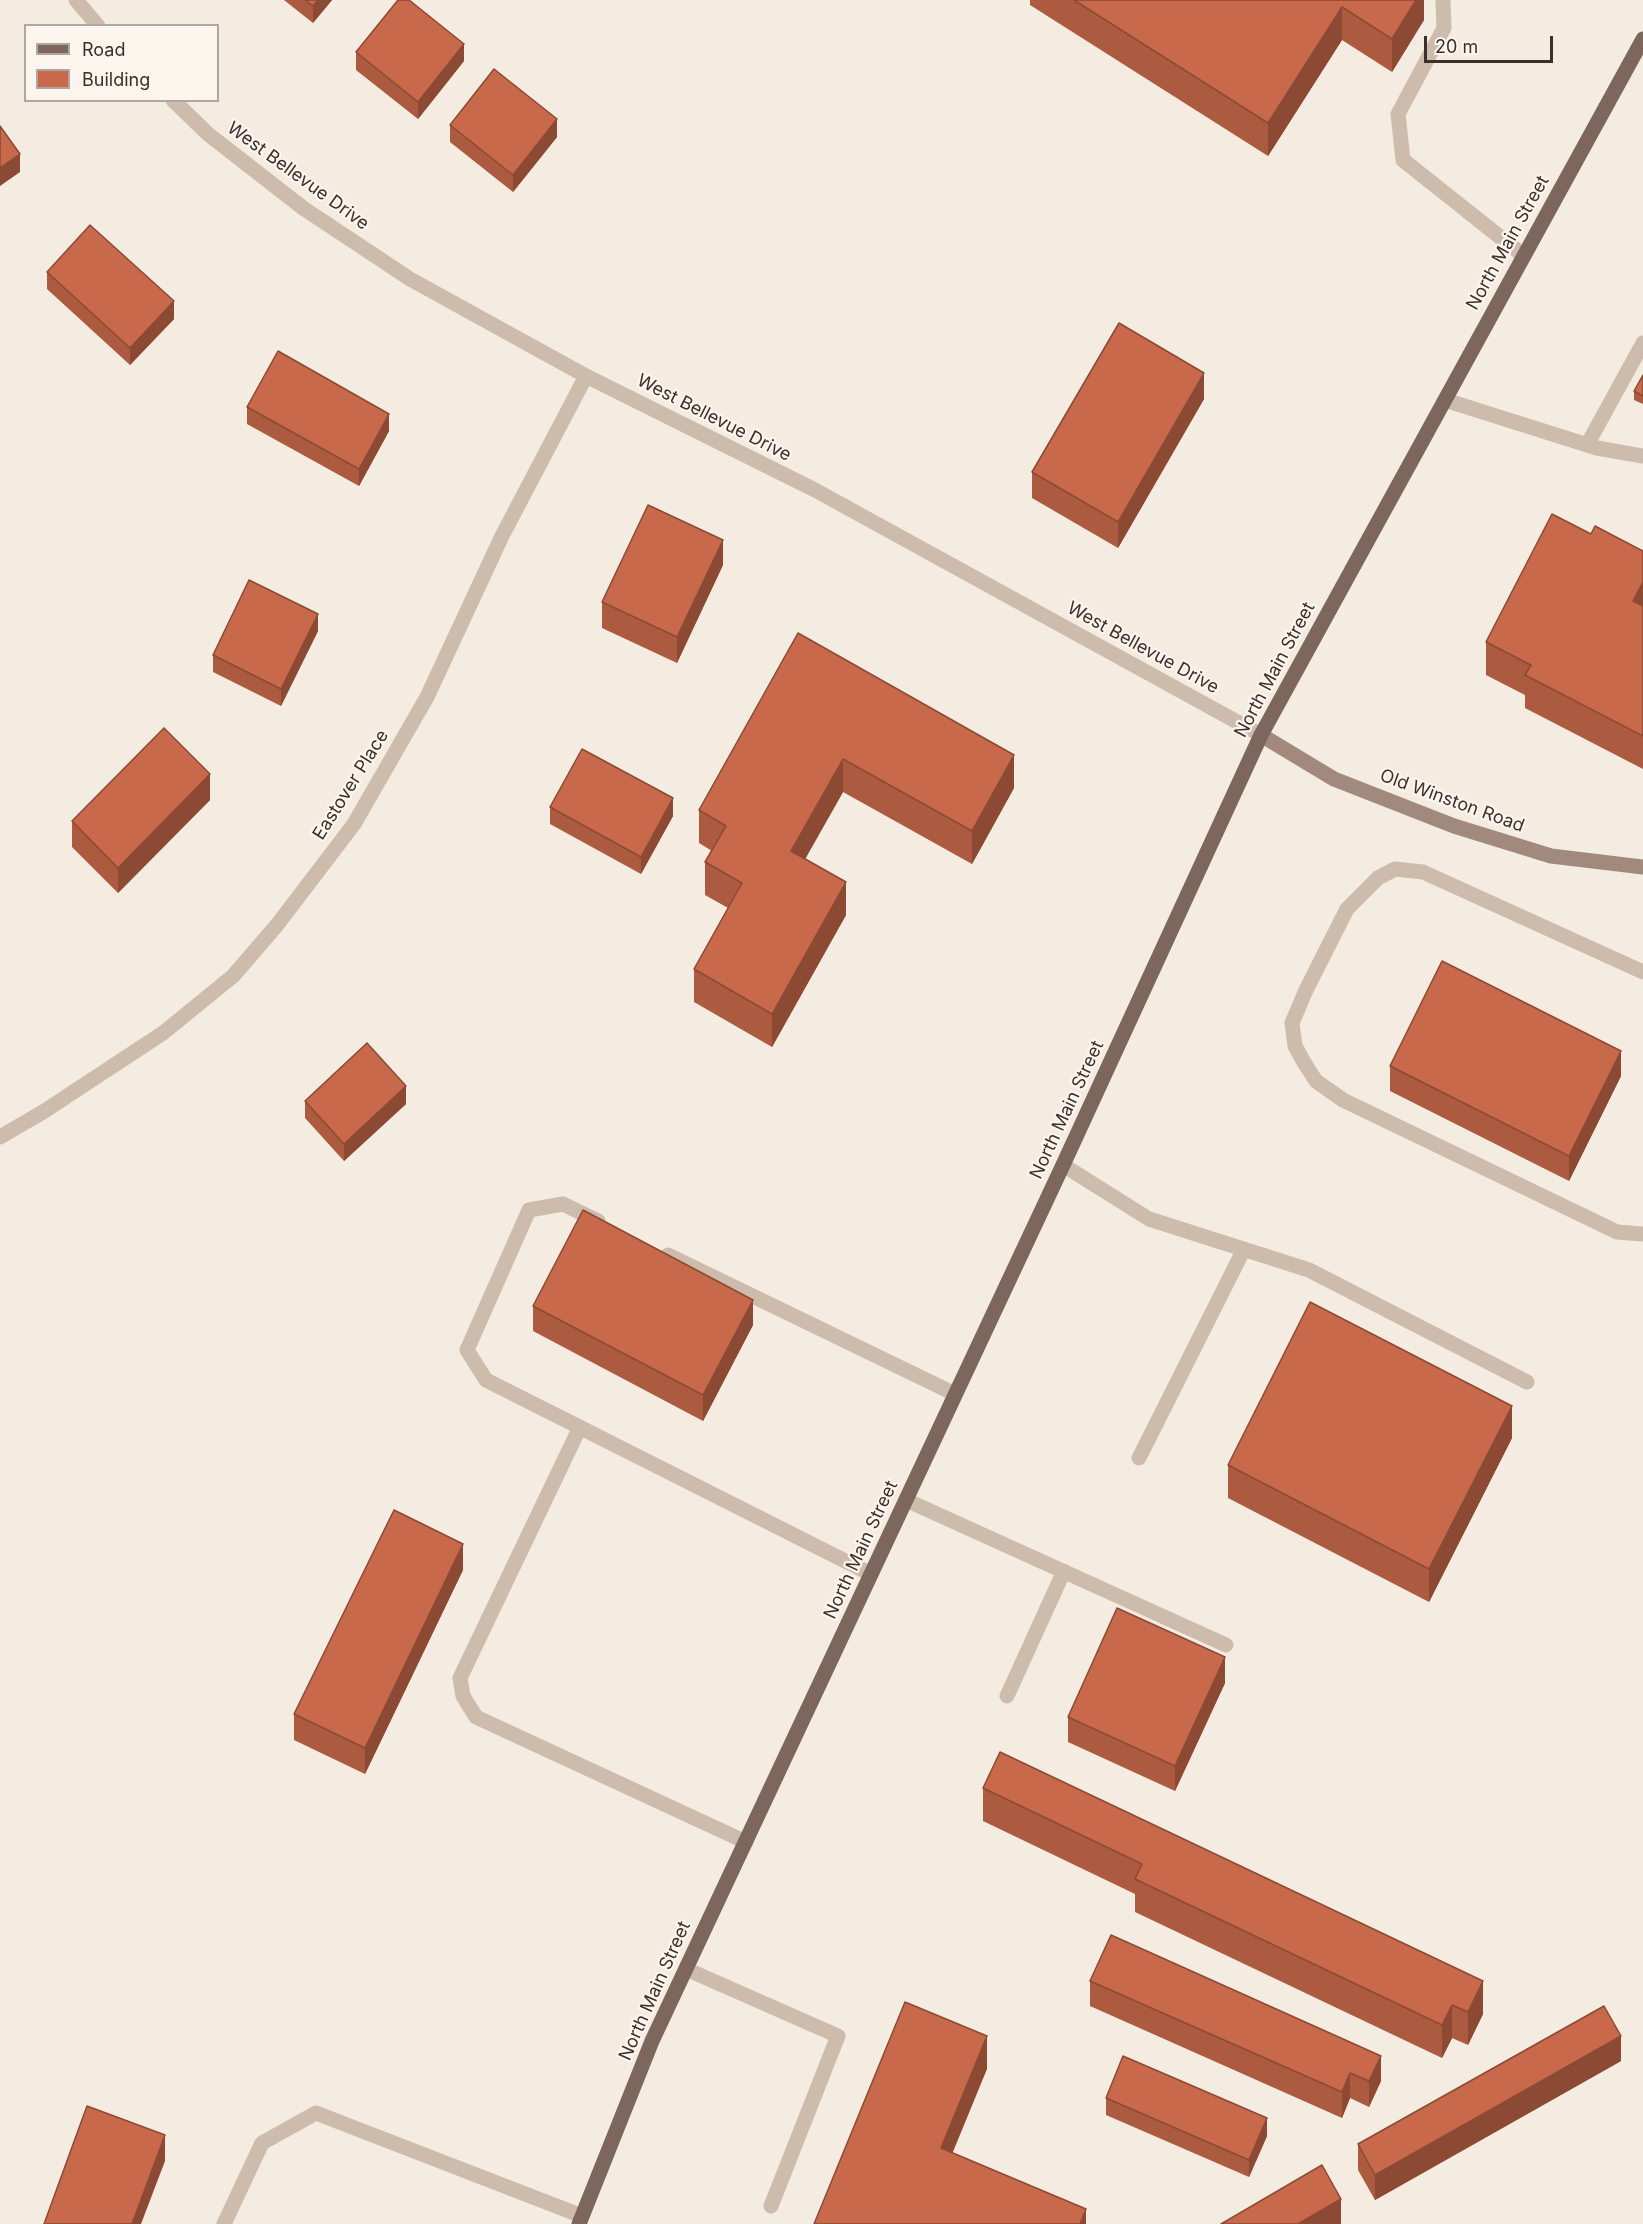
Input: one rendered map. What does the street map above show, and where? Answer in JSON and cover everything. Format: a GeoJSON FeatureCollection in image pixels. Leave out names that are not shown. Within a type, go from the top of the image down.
{"type":"FeatureCollection","features":[{"type":"Feature","properties":{"kind":"main road","name":"North Main Street"},"geometry":{"type":"LineString","coordinates":[[580,2220],[652,2041],[1063,1165],[1261,735],[1643,39]]}},
{"type":"Feature","properties":{"kind":"street"},"geometry":{"type":"LineString","coordinates":[[76,0],[96,24]]}},
{"type":"Feature","properties":{"kind":"street"},"geometry":{"type":"LineString","coordinates":[[1443,0],[1444,28],[1398,114],[1403,160],[1524,256]]}},
{"type":"Feature","properties":{"kind":"street","name":"West Bellevue Drive"},"geometry":{"type":"LineString","coordinates":[[175,102],[208,134],[322,221],[410,279],[586,376],[814,490],[1261,735]]}},
{"type":"Feature","properties":{"kind":"street"},"geometry":{"type":"LineString","coordinates":[[1587,445],[1643,343]]}},
{"type":"Feature","properties":{"kind":"street","name":"Eastover Place"},"geometry":{"type":"LineString","coordinates":[[0,1137],[43,1112],[163,1033],[233,976],[277,925],[354,824],[427,697],[502,536],[586,376]]}},
{"type":"Feature","properties":{"kind":"street"},"geometry":{"type":"LineString","coordinates":[[1445,400],[1587,445],[1643,456]]}},
{"type":"Feature","properties":{"kind":"street","name":"Old Winston Road"},"geometry":{"type":"LineString","coordinates":[[1261,735],[1334,778],[1454,826],[1551,856],[1643,867]]}},
{"type":"Feature","properties":{"kind":"street"},"geometry":{"type":"LineString","coordinates":[[1643,972],[1423,872],[1395,869],[1378,878],[1347,909],[1292,1023],[1295,1046],[1316,1081],[1343,1100],[1617,1232],[1643,1234]]}},
{"type":"Feature","properties":{"kind":"street"},"geometry":{"type":"LineString","coordinates":[[1063,1165],[1149,1219],[1309,1270],[1527,1382]]}},
{"type":"Feature","properties":{"kind":"street"},"geometry":{"type":"LineString","coordinates":[[616,1230],[563,1204],[529,1210],[467,1350],[486,1380],[871,1574]]}},
{"type":"Feature","properties":{"kind":"street"},"geometry":{"type":"LineString","coordinates":[[1139,1458],[1244,1249]]}},
{"type":"Feature","properties":{"kind":"street"},"geometry":{"type":"LineString","coordinates":[[658,1251],[955,1394]]}},
{"type":"Feature","properties":{"kind":"street"},"geometry":{"type":"LineString","coordinates":[[580,1427],[460,1678],[463,1696],[476,1716],[746,1842]]}},
{"type":"Feature","properties":{"kind":"street"},"geometry":{"type":"LineString","coordinates":[[906,1500],[1226,1645]]}},
{"type":"Feature","properties":{"kind":"street"},"geometry":{"type":"LineString","coordinates":[[1007,1696],[1064,1571]]}},
{"type":"Feature","properties":{"kind":"street"},"geometry":{"type":"LineString","coordinates":[[686,1969],[838,2036],[771,2206]]}},
{"type":"Feature","properties":{"kind":"street"},"geometry":{"type":"LineString","coordinates":[[224,2224],[262,2143],[316,2113],[580,2220]]}},
{"type":"Feature","properties":{"kind":"building"},"geometry":{"type":"Polygon","coordinates":[[[305,0],[318,0],[313,6],[305,0]]]}},
{"type":"Feature","properties":{"kind":"building"},"geometry":{"type":"Polygon","coordinates":[[[398,0],[409,0],[464,44],[418,102],[356,52],[398,0]]]}},
{"type":"Feature","properties":{"kind":"building"},"geometry":{"type":"Polygon","coordinates":[[[1074,0],[1416,0],[1392,39],[1342,7],[1268,123],[1074,0]]]}},
{"type":"Feature","properties":{"kind":"building"},"geometry":{"type":"Polygon","coordinates":[[[494,69],[557,119],[513,175],[450,125],[494,69]]]}},
{"type":"Feature","properties":{"kind":"building"},"geometry":{"type":"Polygon","coordinates":[[[0,126],[20,154],[0,168],[0,126]]]}},
{"type":"Feature","properties":{"kind":"building"},"geometry":{"type":"Polygon","coordinates":[[[90,225],[174,301],[130,348],[47,272],[90,225]]]}},
{"type":"Feature","properties":{"kind":"building"},"geometry":{"type":"Polygon","coordinates":[[[1119,323],[1204,373],[1118,522],[1032,472],[1119,323]]]}},
{"type":"Feature","properties":{"kind":"building"},"geometry":{"type":"Polygon","coordinates":[[[278,351],[389,414],[359,469],[247,407],[278,351]]]}},
{"type":"Feature","properties":{"kind":"building"},"geometry":{"type":"Polygon","coordinates":[[[1643,375],[1643,396],[1634,391],[1643,375]]]}},
{"type":"Feature","properties":{"kind":"building"},"geometry":{"type":"Polygon","coordinates":[[[648,505],[723,540],[677,637],[602,602],[648,505]]]}},
{"type":"Feature","properties":{"kind":"building"},"geometry":{"type":"Polygon","coordinates":[[[1552,514],[1591,534],[1595,526],[1643,551],[1643,582],[1633,601],[1643,606],[1643,736],[1525,675],[1531,665],[1486,642],[1552,514]]]}},
{"type":"Feature","properties":{"kind":"building"},"geometry":{"type":"Polygon","coordinates":[[[249,580],[318,614],[281,689],[213,655],[249,580]]]}},
{"type":"Feature","properties":{"kind":"building"},"geometry":{"type":"Polygon","coordinates":[[[798,633],[1014,755],[972,831],[843,759],[791,851],[846,882],[772,1014],[694,969],[742,883],[705,862],[726,826],[699,810],[798,633]]]}},
{"type":"Feature","properties":{"kind":"building"},"geometry":{"type":"Polygon","coordinates":[[[164,728],[210,774],[118,868],[72,821],[164,728]]]}},
{"type":"Feature","properties":{"kind":"building"},"geometry":{"type":"Polygon","coordinates":[[[582,749],[673,798],[641,857],[550,807],[582,749]]]}},
{"type":"Feature","properties":{"kind":"building"},"geometry":{"type":"Polygon","coordinates":[[[1442,961],[1621,1051],[1569,1156],[1390,1066],[1442,961]]]}},
{"type":"Feature","properties":{"kind":"building"},"geometry":{"type":"Polygon","coordinates":[[[367,1043],[406,1086],[344,1144],[305,1101],[367,1043]]]}},
{"type":"Feature","properties":{"kind":"building"},"geometry":{"type":"Polygon","coordinates":[[[583,1210],[753,1300],[703,1395],[533,1306],[583,1210]]]}},
{"type":"Feature","properties":{"kind":"building"},"geometry":{"type":"Polygon","coordinates":[[[1310,1302],[1512,1406],[1429,1569],[1228,1465],[1310,1302]]]}},
{"type":"Feature","properties":{"kind":"building"},"geometry":{"type":"Polygon","coordinates":[[[394,1510],[463,1544],[365,1748],[294,1714],[394,1510]]]}},
{"type":"Feature","properties":{"kind":"building"},"geometry":{"type":"Polygon","coordinates":[[[1117,1608],[1225,1657],[1175,1766],[1068,1717],[1117,1608]]]}},
{"type":"Feature","properties":{"kind":"building"},"geometry":{"type":"Polygon","coordinates":[[[1000,1752],[1483,1981],[1468,2012],[1452,2005],[1442,2025],[1135,1879],[1142,1864],[983,1788],[1000,1752]]]}},
{"type":"Feature","properties":{"kind":"building"},"geometry":{"type":"Polygon","coordinates":[[[1111,1935],[1381,2056],[1369,2081],[1350,2073],[1342,2092],[1090,1981],[1111,1935]]]}},
{"type":"Feature","properties":{"kind":"building"},"geometry":{"type":"Polygon","coordinates":[[[905,2002],[987,2036],[941,2148],[1086,2209],[1080,2224],[814,2224],[905,2002]]]}},
{"type":"Feature","properties":{"kind":"building"},"geometry":{"type":"Polygon","coordinates":[[[1604,2006],[1621,2036],[1375,2175],[1358,2144],[1604,2006]]]}},
{"type":"Feature","properties":{"kind":"building"},"geometry":{"type":"Polygon","coordinates":[[[1123,2056],[1267,2118],[1249,2160],[1106,2098],[1123,2056]]]}},
{"type":"Feature","properties":{"kind":"building"},"geometry":{"type":"Polygon","coordinates":[[[87,2106],[165,2135],[132,2224],[44,2224],[87,2106]]]}},
{"type":"Feature","properties":{"kind":"building"},"geometry":{"type":"Polygon","coordinates":[[[1322,2165],[1341,2199],[1298,2224],[1221,2224],[1322,2165]]]}}]}
